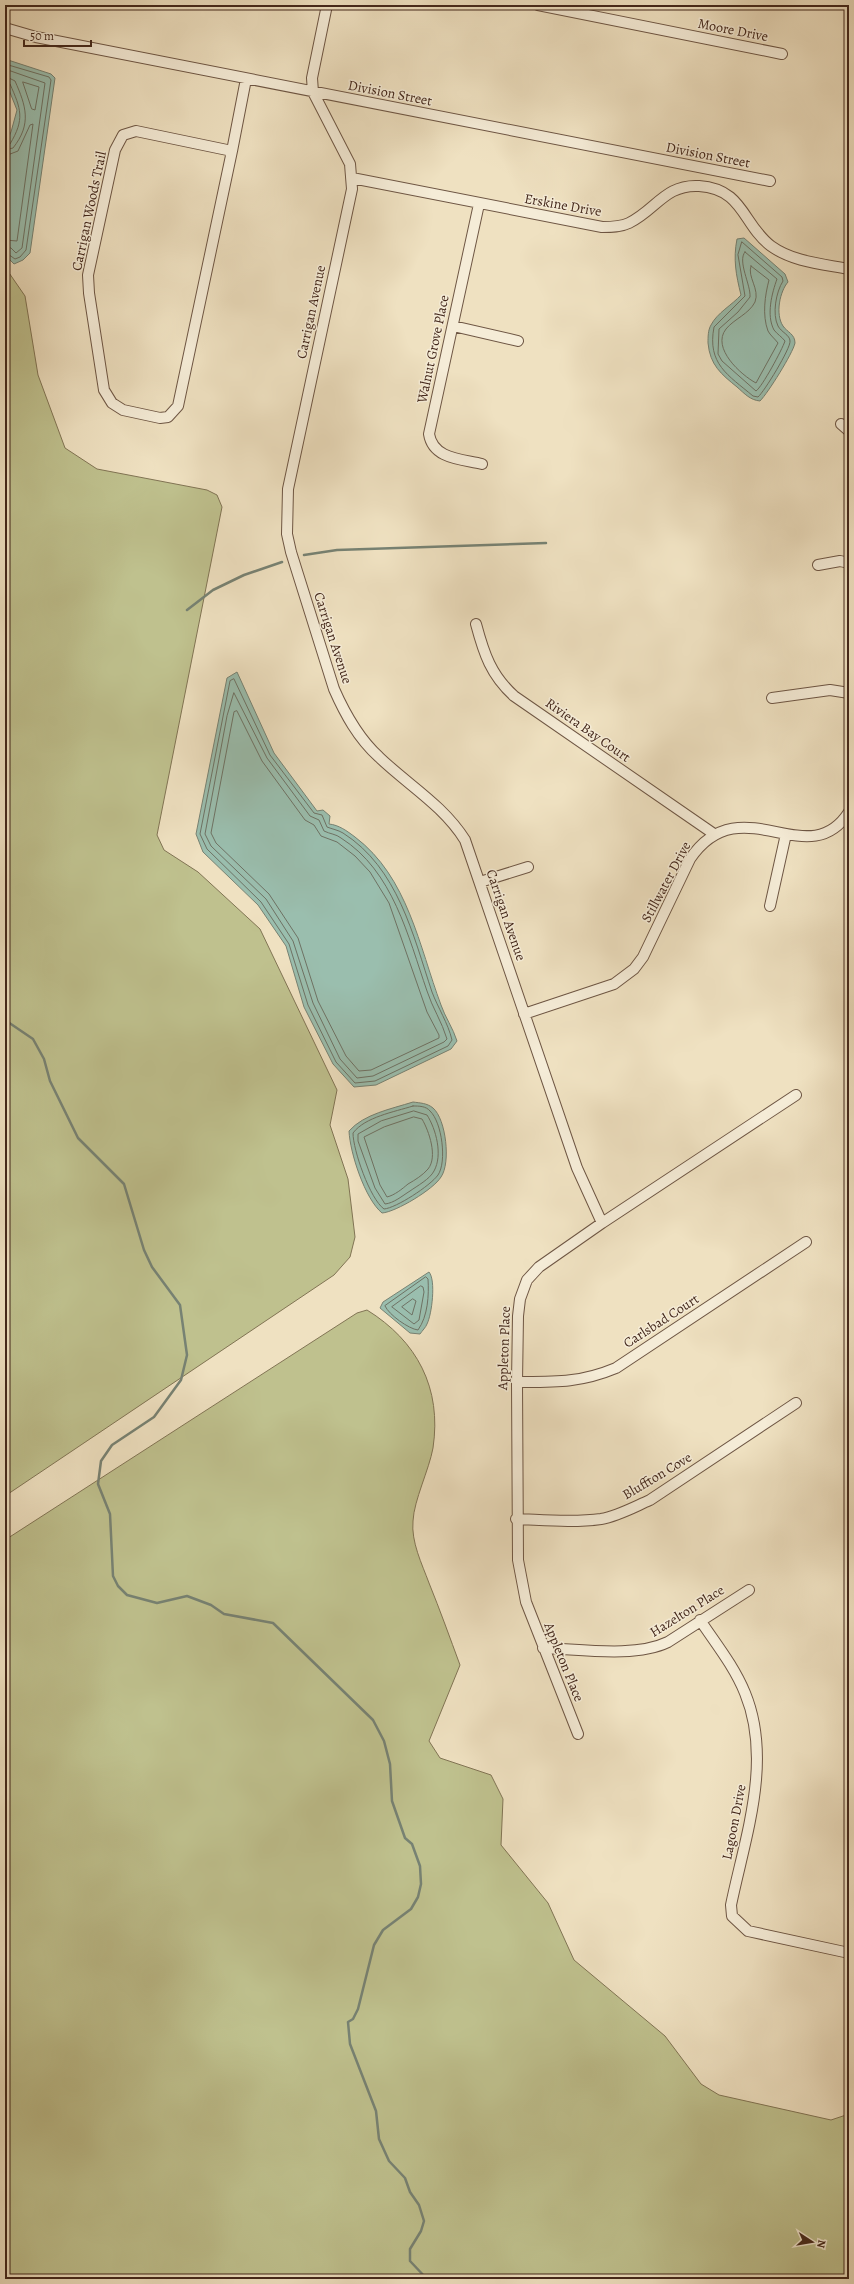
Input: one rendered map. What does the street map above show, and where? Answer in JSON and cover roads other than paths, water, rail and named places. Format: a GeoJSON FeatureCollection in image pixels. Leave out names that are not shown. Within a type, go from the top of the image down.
{"type":"FeatureCollection","features":[{"type":"Feature","properties":{"kind":"street","name":"Carrigan Avenue"},"geometry":{"type":"LineString","coordinates":[[327,5],[312,78],[313,92],[350,164],[352,178],[349,202],[288,489],[287,534],[334,689],[344,711],[358,734],[378,757],[442,811],[456,826],[464,840],[480,882],[577,1168],[602,1223]]}},
{"type":"Feature","properties":{"kind":"street","name":"Moore Drive"},"geometry":{"type":"LineString","coordinates":[[538,5],[782,54]]}},
{"type":"Feature","properties":{"kind":"street","name":"Division Street"},"geometry":{"type":"LineString","coordinates":[[5,28],[36,38],[770,181]]}},
{"type":"Feature","properties":{"kind":"street","name":"Carrigan Woods Trail"},"geometry":{"type":"LineString","coordinates":[[232,151],[136,131],[123,135],[115,150],[88,275],[89,293],[104,390],[112,404],[123,410],[160,418],[168,417],[178,406],[232,151],[246,79]]}},
{"type":"Feature","properties":{"kind":"street","name":"Erskine Drive"},"geometry":{"type":"LineString","coordinates":[[352,178],[602,227],[614,227],[628,224],[642,216],[670,192],[683,187],[714,188],[729,194],[741,207],[762,236],[782,252],[797,259],[849,269]]}},
{"type":"Feature","properties":{"kind":"street","name":"Walnut Grove Place"},"geometry":{"type":"LineString","coordinates":[[479,204],[429,434],[431,444],[443,455],[482,464]]}},
{"type":"Feature","properties":{"kind":"street"},"geometry":{"type":"LineString","coordinates":[[453,326],[518,340]]}},
{"type":"Feature","properties":{"kind":"street"},"geometry":{"type":"LineString","coordinates":[[841,424],[849,431]]}},
{"type":"Feature","properties":{"kind":"street"},"geometry":{"type":"LineString","coordinates":[[818,566],[840,561],[849,563]]}},
{"type":"Feature","properties":{"kind":"street","name":"Riviera Bay Court"},"geometry":{"type":"LineString","coordinates":[[476,624],[491,669],[500,683],[514,696],[714,834]]}},
{"type":"Feature","properties":{"kind":"street"},"geometry":{"type":"LineString","coordinates":[[772,698],[830,690],[849,693]]}},
{"type":"Feature","properties":{"kind":"street","name":"Stillwater Drive"},"geometry":{"type":"LineString","coordinates":[[524,1014],[614,984],[634,969],[643,957],[690,859],[700,844],[714,834],[730,828],[744,827],[803,837],[816,835],[837,825],[849,812]]}},
{"type":"Feature","properties":{"kind":"street"},"geometry":{"type":"LineString","coordinates":[[770,906],[786,834]]}},
{"type":"Feature","properties":{"kind":"street"},"geometry":{"type":"LineString","coordinates":[[480,882],[528,867]]}},
{"type":"Feature","properties":{"kind":"street","name":"Appleton Place"},"geometry":{"type":"LineString","coordinates":[[578,1734],[526,1602],[518,1560],[516,1519],[516,1382],[520,1299],[527,1280],[539,1267],[602,1223],[796,1096]]}},
{"type":"Feature","properties":{"kind":"street","name":"Carlsbad Court"},"geometry":{"type":"LineString","coordinates":[[516,1382],[573,1382],[594,1377],[616,1368],[806,1242]]}},
{"type":"Feature","properties":{"kind":"street","name":"Bluffton Cove"},"geometry":{"type":"LineString","coordinates":[[516,1519],[577,1521],[602,1519],[627,1511],[650,1500],[796,1403]]}},
{"type":"Feature","properties":{"kind":"street","name":"Hazelton Place"},"geometry":{"type":"LineString","coordinates":[[543,1648],[637,1651],[655,1648],[668,1642],[700,1620],[749,1590]]}},
{"type":"Feature","properties":{"kind":"street","name":"Lagoon Drive"},"geometry":{"type":"LineString","coordinates":[[700,1620],[732,1666],[745,1693],[756,1743],[755,1789],[731,1906],[732,1916],[748,1931],[849,1954]]}},
{"type":"Feature","properties":{"kind":"water"},"geometry":{"type":"Polygon","coordinates":[[[5,59],[51,74],[55,78],[30,253],[23,260],[14,264],[8,258],[5,251],[5,144],[11,132],[17,110],[5,80],[5,59]]]}},
{"type":"Feature","properties":{"kind":"water"},"geometry":{"type":"Polygon","coordinates":[[[744,238],[785,274],[788,282],[781,297],[779,315],[783,326],[795,340],[790,355],[780,373],[760,401],[748,396],[721,373],[711,357],[708,343],[709,329],[711,325],[721,313],[741,295],[736,274],[735,253],[737,239],[744,238]]]}},
{"type":"Feature","properties":{"kind":"water"},"geometry":{"type":"Polygon","coordinates":[[[237,672],[274,753],[317,811],[323,810],[330,816],[329,824],[340,827],[355,837],[373,853],[388,872],[400,892],[418,936],[441,1005],[457,1041],[451,1049],[376,1085],[354,1087],[333,1064],[304,1007],[286,946],[258,905],[203,852],[196,834],[227,678],[237,672]]]}},
{"type":"Feature","properties":{"kind":"water"},"geometry":{"type":"Polygon","coordinates":[[[413,1102],[431,1106],[441,1121],[446,1141],[446,1162],[444,1170],[441,1177],[431,1188],[396,1209],[382,1213],[364,1187],[355,1163],[349,1131],[362,1120],[370,1116],[413,1102]]]}},
{"type":"Feature","properties":{"kind":"water"},"geometry":{"type":"Polygon","coordinates":[[[429,1272],[433,1289],[429,1319],[420,1334],[410,1333],[380,1308],[383,1302],[429,1272]]]}},
{"type":"Feature","properties":{"kind":"waterway"},"geometry":{"type":"LineString","coordinates":[[304,555],[337,550],[546,543]]}},
{"type":"Feature","properties":{"kind":"waterway"},"geometry":{"type":"LineString","coordinates":[[187,610],[213,590],[244,575],[282,562]]}},
{"type":"Feature","properties":{"kind":"waterway"},"geometry":{"type":"LineString","coordinates":[[5,1020],[33,1039],[44,1059],[50,1081],[78,1138],[124,1184],[144,1250],[152,1267],[180,1305],[187,1355],[181,1380],[154,1417],[112,1445],[101,1461],[98,1484],[110,1514],[113,1576],[118,1586],[127,1595],[157,1603],[187,1596],[211,1605],[224,1614],[273,1623],[373,1720],[384,1741],[390,1764],[392,1801],[405,1838],[412,1844],[420,1866],[421,1884],[418,1897],[411,1909],[383,1930],[374,1945],[358,2009],[353,2019],[348,2022],[350,2044],[376,2111],[379,2139],[389,2161],[405,2178],[410,2192],[419,2205],[424,2221],[421,2231],[410,2249],[410,2261],[427,2279]]}}]}
